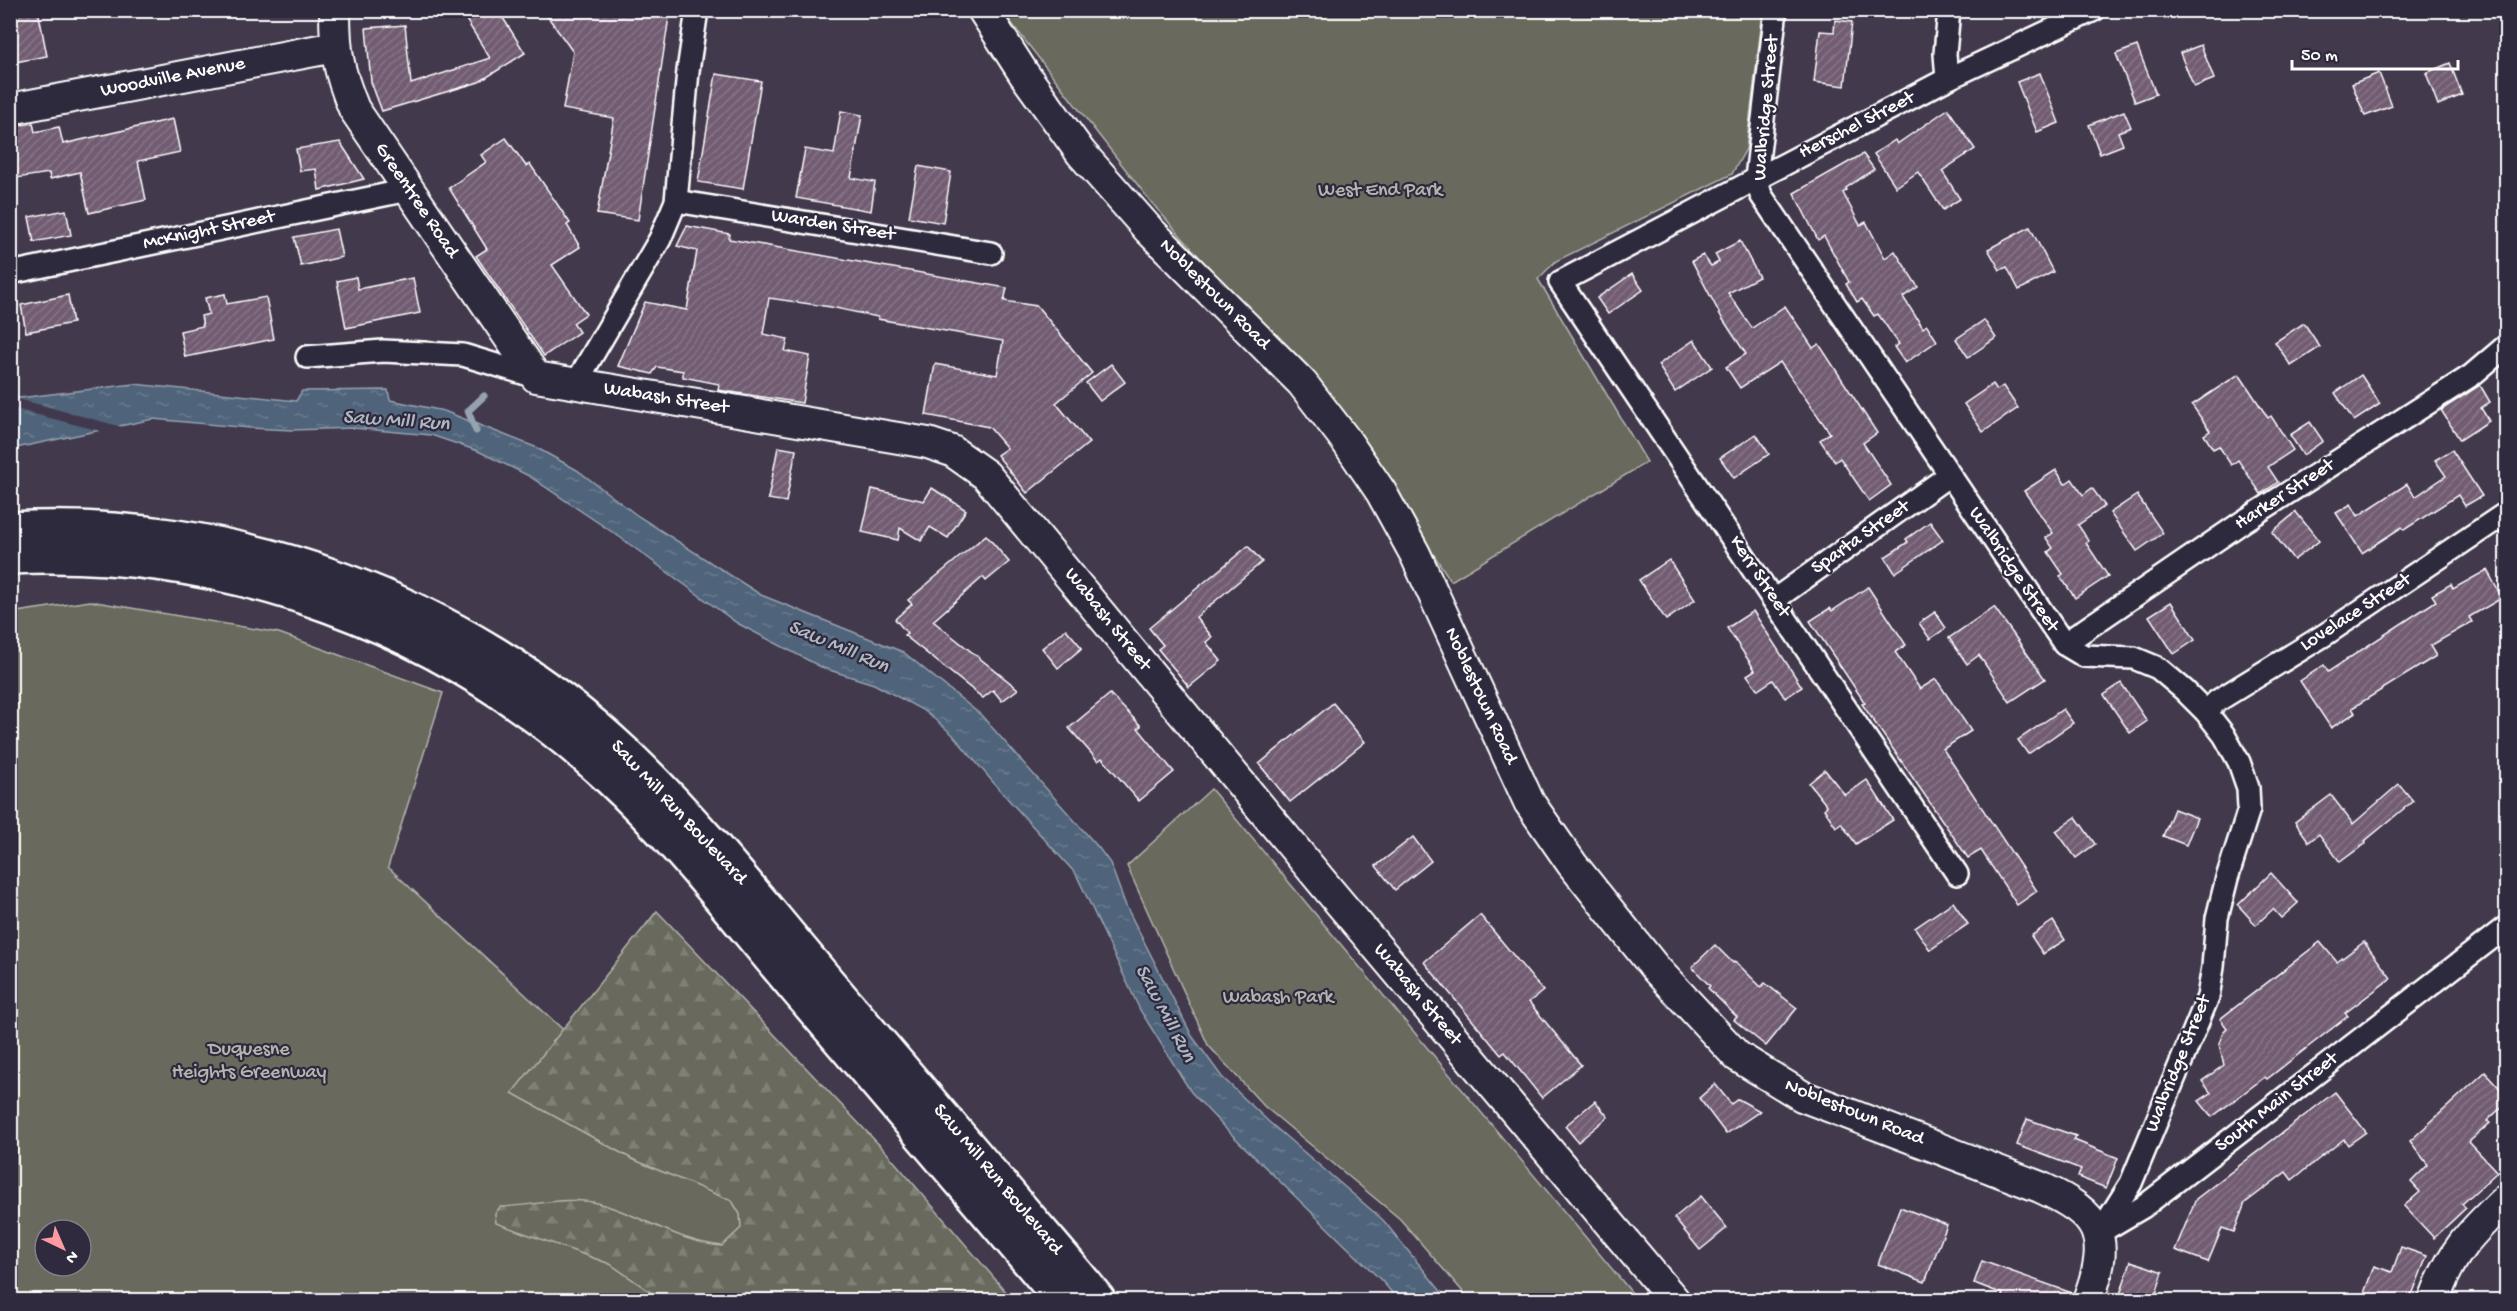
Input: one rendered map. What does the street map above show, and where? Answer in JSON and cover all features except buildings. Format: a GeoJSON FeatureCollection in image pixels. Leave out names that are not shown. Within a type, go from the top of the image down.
{"type":"FeatureCollection","features":[{"type":"Feature","properties":{"kind":"highway","name":"Saw Mill Run Boulevard"},"geometry":{"type":"LineString","coordinates":[[10,529],[47,526],[147,532],[203,541],[291,564],[400,603],[482,647],[538,683],[584,717],[626,754],[690,821],[1098,1300]]}},
{"type":"Feature","properties":{"kind":"highway","name":"Saw Mill Run Boulevard"},"geometry":{"type":"LineString","coordinates":[[10,557],[47,555],[143,561],[197,569],[292,594],[388,629],[477,676],[522,706],[566,739],[607,775],[645,814],[1062,1300]]}},
{"type":"Feature","properties":{"kind":"main road","name":"Greentree Road"},"geometry":{"type":"LineString","coordinates":[[335,10],[335,47],[340,75],[354,109],[536,377]]}},
{"type":"Feature","properties":{"kind":"main road","name":"Noblestown Road"},"geometry":{"type":"LineString","coordinates":[[983,10],[1024,74],[1081,153],[1149,230],[1302,383],[1345,439],[1381,492],[1415,554],[1529,802],[1572,864],[1656,969],[1737,1056],[1802,1096],[2040,1186],[2068,1200],[2085,1212],[2099,1234]]}},
{"type":"Feature","properties":{"kind":"main road","name":"Woodville Avenue"},"geometry":{"type":"LineString","coordinates":[[10,109],[335,47]]}},
{"type":"Feature","properties":{"kind":"main road","name":"Wabash Street"},"geometry":{"type":"LineString","coordinates":[[536,377],[928,443],[952,451],[986,475],[1308,866],[1674,1300]]}},
{"type":"Feature","properties":{"kind":"main road"},"geometry":{"type":"LineString","coordinates":[[2434,1300],[2444,1273],[2470,1234],[2506,1199]]}},
{"type":"Feature","properties":{"kind":"main road"},"geometry":{"type":"LineString","coordinates":[[2088,1300],[2099,1264],[2099,1234]]}},
{"type":"Feature","properties":{"kind":"street"},"geometry":{"type":"LineString","coordinates":[[575,384],[660,239],[676,201],[697,10]]}},
{"type":"Feature","properties":{"kind":"street","name":"Walbridge Street"},"geometry":{"type":"LineString","coordinates":[[1776,10],[1756,178],[1761,195],[1948,476],[2064,644],[2084,656],[2134,658],[2158,668],[2206,712],[2224,735],[2240,762],[2248,788],[2249,809],[2217,918],[2208,997],[2131,1183],[2099,1234]]}},
{"type":"Feature","properties":{"kind":"street"},"geometry":{"type":"LineString","coordinates":[[1947,79],[1949,10]]}},
{"type":"Feature","properties":{"kind":"street","name":"Herschel Street"},"geometry":{"type":"LineString","coordinates":[[1560,282],[1947,79],[2094,10]]}},
{"type":"Feature","properties":{"kind":"street","name":"McKnight Street"},"geometry":{"type":"LineString","coordinates":[[10,273],[408,190]]}},
{"type":"Feature","properties":{"kind":"street","name":"Warden Street"},"geometry":{"type":"LineString","coordinates":[[676,201],[991,253]]}},
{"type":"Feature","properties":{"kind":"street","name":"Kerr Street"},"geometry":{"type":"LineString","coordinates":[[1560,282],[1957,874]]}},
{"type":"Feature","properties":{"kind":"street","name":"Harker Street"},"geometry":{"type":"LineString","coordinates":[[2064,644],[2244,521],[2472,375],[2506,346]]}},
{"type":"Feature","properties":{"kind":"street","name":"Wabash Street"},"geometry":{"type":"LineString","coordinates":[[308,357],[383,351],[463,356],[536,377]]}},
{"type":"Feature","properties":{"kind":"street","name":"Sparta Street"},"geometry":{"type":"LineString","coordinates":[[1774,600],[1948,476]]}},
{"type":"Feature","properties":{"kind":"street","name":"Lovelace Street"},"geometry":{"type":"LineString","coordinates":[[2206,712],[2217,701],[2326,634],[2506,513]]}},
{"type":"Feature","properties":{"kind":"street","name":"South Main Street"},"geometry":{"type":"LineString","coordinates":[[2099,1234],[2143,1207],[2506,927]]}},
{"type":"Feature","properties":{"kind":"green space","name":"West End Park"},"geometry":{"type":"Polygon","coordinates":[[[1002,11],[1763,11],[1746,149],[1732,174],[1556,261],[1538,279],[1647,462],[1451,581],[1356,436],[1151,202],[1002,11]]]}},
{"type":"Feature","properties":{"kind":"green space","name":"Duquesne Heights Greenway"},"geometry":{"type":"Polygon","coordinates":[[[90,601],[279,633],[443,693],[388,867],[854,1300],[11,1300],[10,613],[90,601]]]}},
{"type":"Feature","properties":{"kind":"green space","name":"Wabash Park"},"geometry":{"type":"Polygon","coordinates":[[[1211,789],[1638,1300],[1470,1300],[1400,1219],[1264,1106],[1208,1045],[1127,866],[1211,789]]]}},
{"type":"Feature","properties":{"kind":"green space"},"geometry":{"type":"Polygon","coordinates":[[[657,911],[887,1153],[1013,1300],[662,1300],[610,1264],[496,1223],[495,1214],[500,1207],[577,1201],[601,1204],[616,1209],[706,1244],[722,1246],[741,1228],[740,1214],[732,1201],[632,1159],[512,1093],[657,911]]]}},
{"type":"Feature","properties":{"kind":"water","name":"Saw Mill Run"},"geometry":{"type":"Polygon","coordinates":[[[134,384],[296,401],[302,391],[388,390],[390,400],[444,411],[535,447],[577,470],[638,516],[761,595],[903,652],[981,715],[1098,847],[1110,863],[1126,906],[1192,1036],[1222,1077],[1269,1122],[1383,1220],[1448,1300],[1398,1300],[1383,1282],[1191,1092],[1140,1010],[1076,874],[952,734],[926,712],[874,684],[823,668],[737,623],[621,538],[529,476],[478,451],[431,435],[353,428],[292,430],[250,428],[153,419],[11,449],[11,399],[134,384]]]}},
{"type":"Feature","properties":{"kind":"pier"},"geometry":{"type":"Polygon","coordinates":[[[11,397],[126,428],[104,432],[11,408],[11,397]]]}},
{"type":"Feature","properties":{"kind":"waterway"},"geometry":{"type":"LineString","coordinates":[[476,431],[468,411],[484,396]]}}]}
